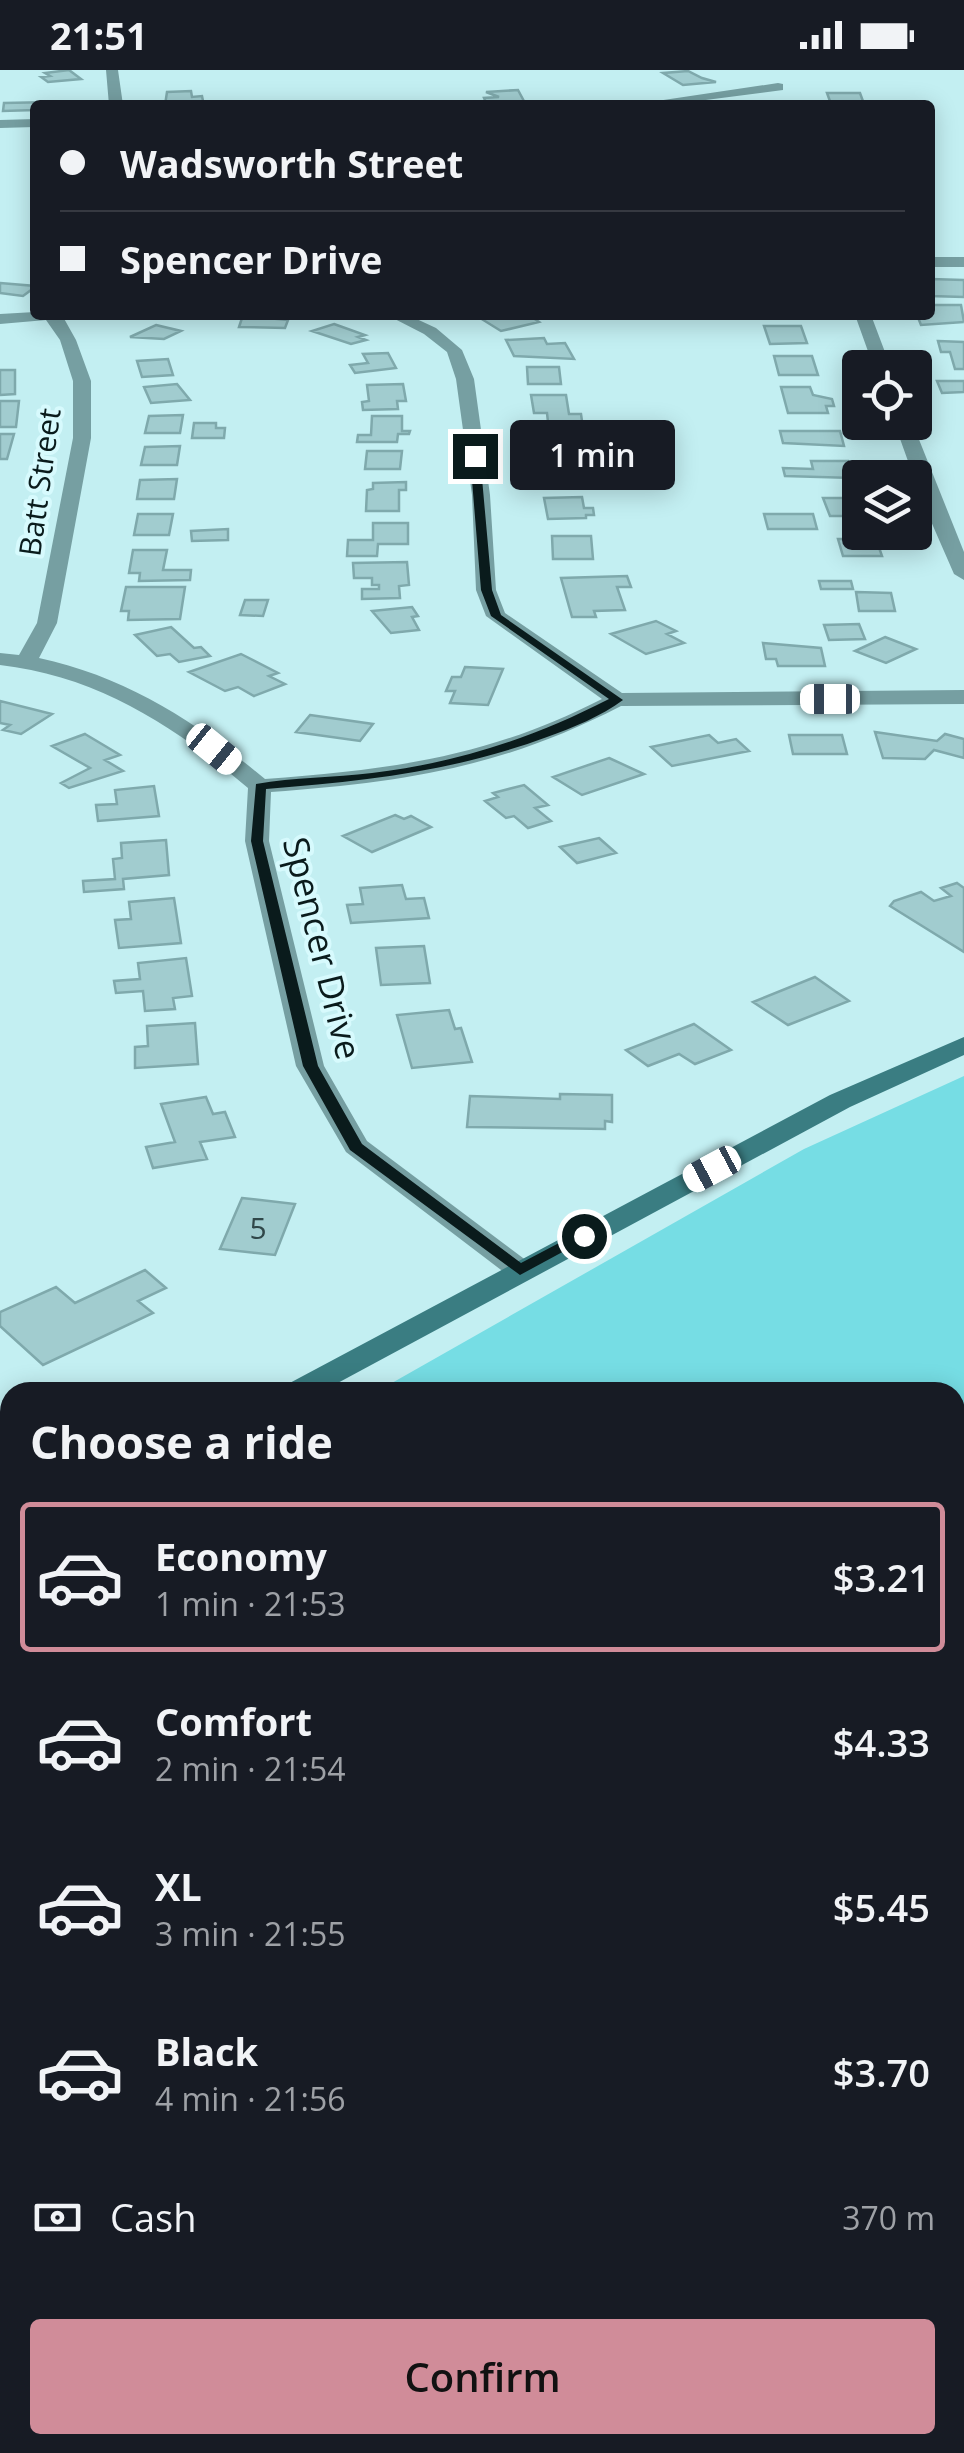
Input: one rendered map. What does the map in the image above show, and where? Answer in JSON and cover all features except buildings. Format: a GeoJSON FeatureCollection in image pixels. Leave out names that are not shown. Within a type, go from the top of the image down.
{"type":"FeatureCollection","features":[{"type":"Feature","properties":{"kind":"street"},"geometry":{"type":"LineString","coordinates":[[112,70],[115,100]]}},
{"type":"Feature","properties":{"kind":"street"},"geometry":{"type":"LineString","coordinates":[[754,70],[778,87],[783,100]]}},
{"type":"Feature","properties":{"kind":"street"},"geometry":{"type":"LineString","coordinates":[[676,100],[778,87]]}},
{"type":"Feature","properties":{"kind":"street"},"geometry":{"type":"LineString","coordinates":[[0,124],[30,123]]}},
{"type":"Feature","properties":{"kind":"street"},"geometry":{"type":"LineString","coordinates":[[935,262],[964,262]]}},
{"type":"Feature","properties":{"kind":"street"},"geometry":{"type":"LineString","coordinates":[[0,319],[30,317]]}},
{"type":"Feature","properties":{"kind":"street","name":"Batt Street"},"geometry":{"type":"LineString","coordinates":[[27,660],[47,623],[82,438],[82,382],[68,340],[55,320]]}},
{"type":"Feature","properties":{"kind":"street"},"geometry":{"type":"LineString","coordinates":[[405,320],[454,350],[464,379],[480,494],[486,590],[496,616],[617,700]]}},
{"type":"Feature","properties":{"kind":"street"},"geometry":{"type":"LineString","coordinates":[[865,320],[876,350]]}},
{"type":"Feature","properties":{"kind":"street"},"geometry":{"type":"LineString","coordinates":[[909,440],[964,574]]}},
{"type":"Feature","properties":{"kind":"street"},"geometry":{"type":"LineString","coordinates":[[0,658],[27,660],[97,682],[191,730],[260,786],[374,777],[481,757],[564,727],[617,700],[964,697]]}},
{"type":"Feature","properties":{"kind":"street","name":"Spencer Drive"},"geometry":{"type":"LineString","coordinates":[[260,786],[257,841],[310,1066],[356,1146],[520,1270]]}},
{"type":"Feature","properties":{"kind":"street"},"geometry":{"type":"LineString","coordinates":[[315,1382],[840,1101],[964,1046]]}},
{"type":"Feature","properties":{"kind":"shaded area"},"geometry":{"type":"Polygon","coordinates":[[[964,1076],[964,1382],[394,1382],[804,1149],[964,1076]]]}},
{"type":"Feature","properties":{"kind":"route"},"geometry":{"type":"LineString","coordinates":[[475,456],[486,590],[496,616],[617,700],[564,727],[481,757],[374,777],[260,786],[257,841],[310,1066],[356,1146],[520,1270],[584,1236]]}}]}
